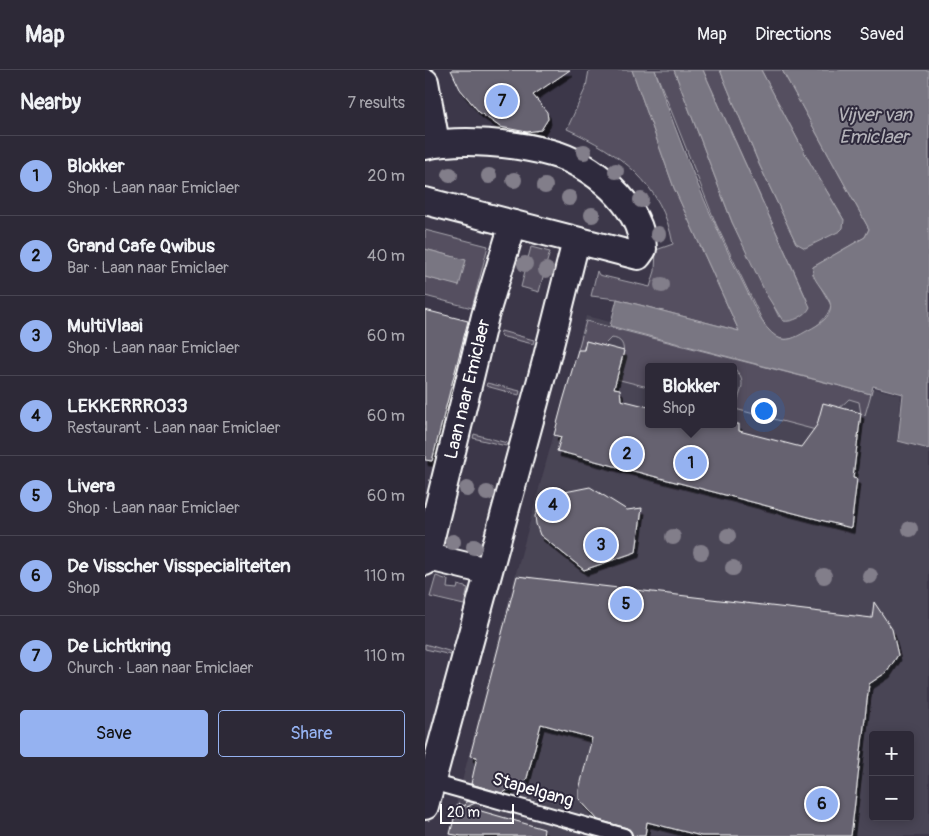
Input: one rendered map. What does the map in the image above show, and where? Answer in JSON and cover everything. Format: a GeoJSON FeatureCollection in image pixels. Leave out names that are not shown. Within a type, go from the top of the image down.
{"type":"FeatureCollection","features":[{"type":"Feature","properties":{"kind":"street"},"geometry":{"type":"LineString","coordinates":[[425,82],[431,144],[503,145],[551,153],[574,163],[601,179],[623,199],[639,228],[643,249],[638,256],[425,201]]}},
{"type":"Feature","properties":{"kind":"street","name":"Laan naar Emiclaer"},"geometry":{"type":"LineString","coordinates":[[487,571],[425,558],[485,316],[513,224]]}},
{"type":"Feature","properties":{"kind":"street"},"geometry":{"type":"LineString","coordinates":[[427,789],[545,365],[576,241]]}},
{"type":"Feature","properties":{"kind":"lane","name":"Stapelgang"},"geometry":{"type":"LineString","coordinates":[[427,789],[624,836]]}},
{"type":"Feature","properties":{"kind":"shaded area"},"geometry":{"type":"Polygon","coordinates":[[[589,70],[632,70],[674,188],[739,331],[617,299],[591,296],[597,271],[599,275],[650,287],[655,271],[656,250],[673,244],[659,204],[649,187],[621,160],[586,138],[567,129],[586,87],[589,70]]]}},
{"type":"Feature","properties":{"kind":"shaded area"},"geometry":{"type":"Polygon","coordinates":[[[655,70],[674,70],[732,222],[779,317],[807,300],[703,70],[720,70],[759,164],[796,243],[844,220],[809,161],[761,70],[782,70],[869,229],[865,237],[813,267],[813,274],[831,305],[824,318],[812,330],[796,337],[782,339],[766,328],[716,224],[655,70]]]}},
{"type":"Feature","properties":{"kind":"shaded area"},"geometry":{"type":"Polygon","coordinates":[[[425,230],[488,246],[472,308],[425,296],[425,277],[458,285],[465,260],[425,249],[425,230]]]}},
{"type":"Feature","properties":{"kind":"shaded area"},"geometry":{"type":"Polygon","coordinates":[[[531,247],[550,252],[545,268],[548,269],[547,273],[544,273],[539,292],[521,287],[526,267],[523,266],[524,262],[527,262],[531,247]]]}},
{"type":"Feature","properties":{"kind":"shaded area"},"geometry":{"type":"Polygon","coordinates":[[[586,316],[901,395],[898,440],[929,449],[929,836],[448,836],[507,606],[586,316]]]}},
{"type":"Feature","properties":{"kind":"shaded area"},"geometry":{"type":"Polygon","coordinates":[[[586,321],[871,394],[865,415],[861,414],[859,402],[849,399],[816,430],[737,410],[742,381],[737,371],[737,363],[645,363],[645,386],[616,379],[623,354],[622,343],[618,340],[611,338],[603,346],[586,341],[583,351],[578,350],[586,321]]]}},
{"type":"Feature","properties":{"kind":"shaded area"},"geometry":{"type":"Polygon","coordinates":[[[501,331],[534,340],[533,344],[500,336],[501,331]]]}},
{"type":"Feature","properties":{"kind":"shaded area"},"geometry":{"type":"Polygon","coordinates":[[[487,383],[520,391],[519,395],[486,386],[487,383]]]}},
{"type":"Feature","properties":{"kind":"shaded area"},"geometry":{"type":"Polygon","coordinates":[[[474,434],[507,443],[506,446],[473,438],[474,434]]]}},
{"type":"Feature","properties":{"kind":"shaded area"},"geometry":{"type":"Polygon","coordinates":[[[436,576],[448,580],[447,588],[457,589],[458,585],[468,588],[464,605],[430,597],[436,576]]]}},
{"type":"Feature","properties":{"kind":"shaded area"},"geometry":{"type":"Polygon","coordinates":[[[425,644],[452,652],[451,655],[425,649],[425,644]]]}},
{"type":"Feature","properties":{"kind":"water","name":"Vijver van Emiclaer"},"geometry":{"type":"Polygon","coordinates":[[[632,70],[655,70],[664,98],[707,207],[754,307],[771,333],[780,339],[787,339],[816,326],[826,318],[830,311],[831,305],[815,278],[813,267],[865,237],[869,229],[782,70],[929,70],[929,449],[898,441],[903,394],[873,386],[871,394],[610,326],[617,299],[739,331],[674,188],[632,70]]]}},
{"type":"Feature","properties":{"kind":"water"},"geometry":{"type":"Polygon","coordinates":[[[674,70],[703,70],[810,307],[799,318],[783,321],[766,294],[732,222],[674,70]]]}},
{"type":"Feature","properties":{"kind":"water","name":"Vijver van Emiclaer"},"geometry":{"type":"Polygon","coordinates":[[[720,70],[761,70],[809,161],[844,220],[843,228],[840,231],[805,248],[796,243],[759,164],[720,70]]]}},
{"type":"Feature","properties":{"kind":"water"},"geometry":{"type":"Polygon","coordinates":[[[425,249],[466,260],[459,286],[425,277],[425,249]]]}},
{"type":"Feature","properties":{"kind":"building"},"geometry":{"type":"Polygon","coordinates":[[[451,70],[570,70],[533,95],[547,112],[548,119],[541,130],[527,132],[500,127],[479,112],[460,89],[451,70]]]}},
{"type":"Feature","properties":{"kind":"building"},"geometry":{"type":"Polygon","coordinates":[[[425,310],[468,321],[432,461],[425,460],[425,310]]]}},
{"type":"Feature","properties":{"kind":"building"},"geometry":{"type":"Polygon","coordinates":[[[586,341],[624,351],[614,388],[620,389],[621,400],[645,406],[645,428],[737,428],[737,424],[739,424],[739,431],[801,447],[817,425],[823,403],[861,413],[853,478],[857,479],[851,528],[557,451],[561,437],[554,435],[563,401],[578,350],[584,350],[586,341]]]}},
{"type":"Feature","properties":{"kind":"building"},"geometry":{"type":"Polygon","coordinates":[[[590,487],[627,510],[642,508],[636,552],[584,570],[540,535],[535,516],[541,502],[550,495],[590,487]]]}},
{"type":"Feature","properties":{"kind":"building"},"geometry":{"type":"Polygon","coordinates":[[[517,576],[872,618],[874,602],[892,629],[898,655],[887,672],[869,684],[851,836],[701,836],[647,822],[645,836],[633,836],[627,828],[598,820],[579,799],[579,790],[592,738],[541,724],[527,778],[522,784],[501,793],[471,784],[477,757],[470,756],[517,576]]]}},
{"type":"Feature","properties":{"kind":"building"},"geometry":{"type":"Polygon","coordinates":[[[466,801],[475,803],[467,807],[544,829],[543,836],[461,836],[450,834],[458,804],[465,806],[466,801]]]}},
{"type":"Feature","properties":{"kind":"place","name":"De Lichtkring"},"geometry":{"type":"Point","coordinates":[502,101]}},
{"type":"Feature","properties":{"kind":"place","name":"Grand Cafe Qwibus"},"geometry":{"type":"Point","coordinates":[627,454]}},
{"type":"Feature","properties":{"kind":"place","name":"Blokker"},"geometry":{"type":"Point","coordinates":[691,463]}},
{"type":"Feature","properties":{"kind":"place","name":"LEKKERRR033"},"geometry":{"type":"Point","coordinates":[553,505]}},
{"type":"Feature","properties":{"kind":"place","name":"MultiVlaai"},"geometry":{"type":"Point","coordinates":[601,545]}},
{"type":"Feature","properties":{"kind":"place","name":"Livera"},"geometry":{"type":"Point","coordinates":[626,604]}},
{"type":"Feature","properties":{"kind":"place","name":"De Visscher Visspecialiteiten"},"geometry":{"type":"Point","coordinates":[822,804]}}]}
